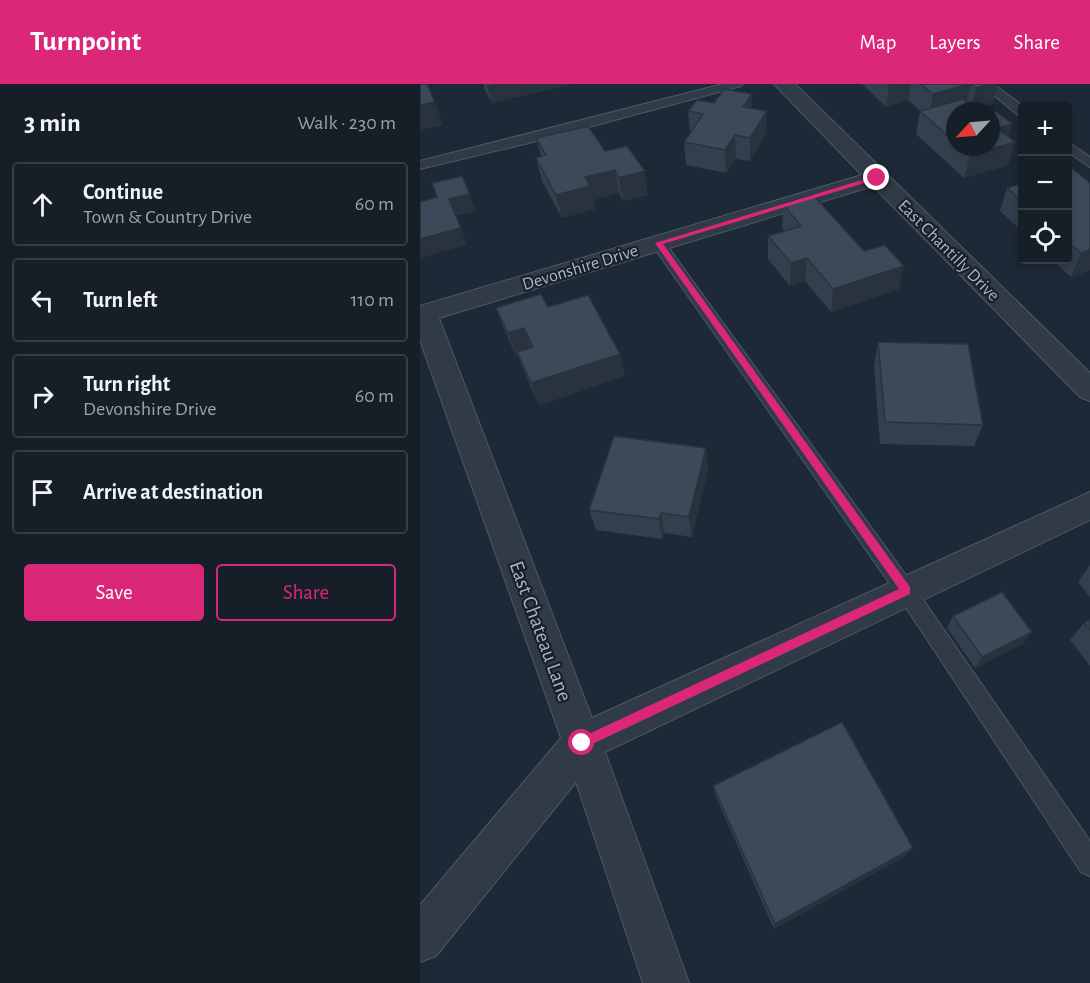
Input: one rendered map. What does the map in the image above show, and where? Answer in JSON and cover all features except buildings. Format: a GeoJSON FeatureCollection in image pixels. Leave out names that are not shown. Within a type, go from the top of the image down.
{"type":"FeatureCollection","features":[{"type":"Feature","properties":{"kind":"street","name":"East Chantilly Drive"},"geometry":{"type":"LineString","coordinates":[[784,84],[1090,390]]}},
{"type":"Feature","properties":{"kind":"street","name":"Devonshire Drive"},"geometry":{"type":"LineString","coordinates":[[422,315],[877,178]]}},
{"type":"Feature","properties":{"kind":"street","name":"East Chateau Lane"},"geometry":{"type":"LineString","coordinates":[[422,315],[582,743],[666,983]]}},
{"type":"Feature","properties":{"kind":"street"},"geometry":{"type":"LineString","coordinates":[[420,940],[582,743],[1090,505]]}},
{"type":"Feature","properties":{"kind":"lane"},"geometry":{"type":"LineString","coordinates":[[420,165],[533,138],[737,84]]}},
{"type":"Feature","properties":{"kind":"lane"},"geometry":{"type":"LineString","coordinates":[[986,84],[1018,108]]}},
{"type":"Feature","properties":{"kind":"lane"},"geometry":{"type":"LineString","coordinates":[[1072,149],[1090,163]]}},
{"type":"Feature","properties":{"kind":"lane"},"geometry":{"type":"LineString","coordinates":[[658,243],[906,591],[1090,863]]}},
{"type":"Feature","properties":{"kind":"route"},"geometry":{"type":"LineString","coordinates":[[582,743],[906,591],[658,243],[877,178]]}}]}
